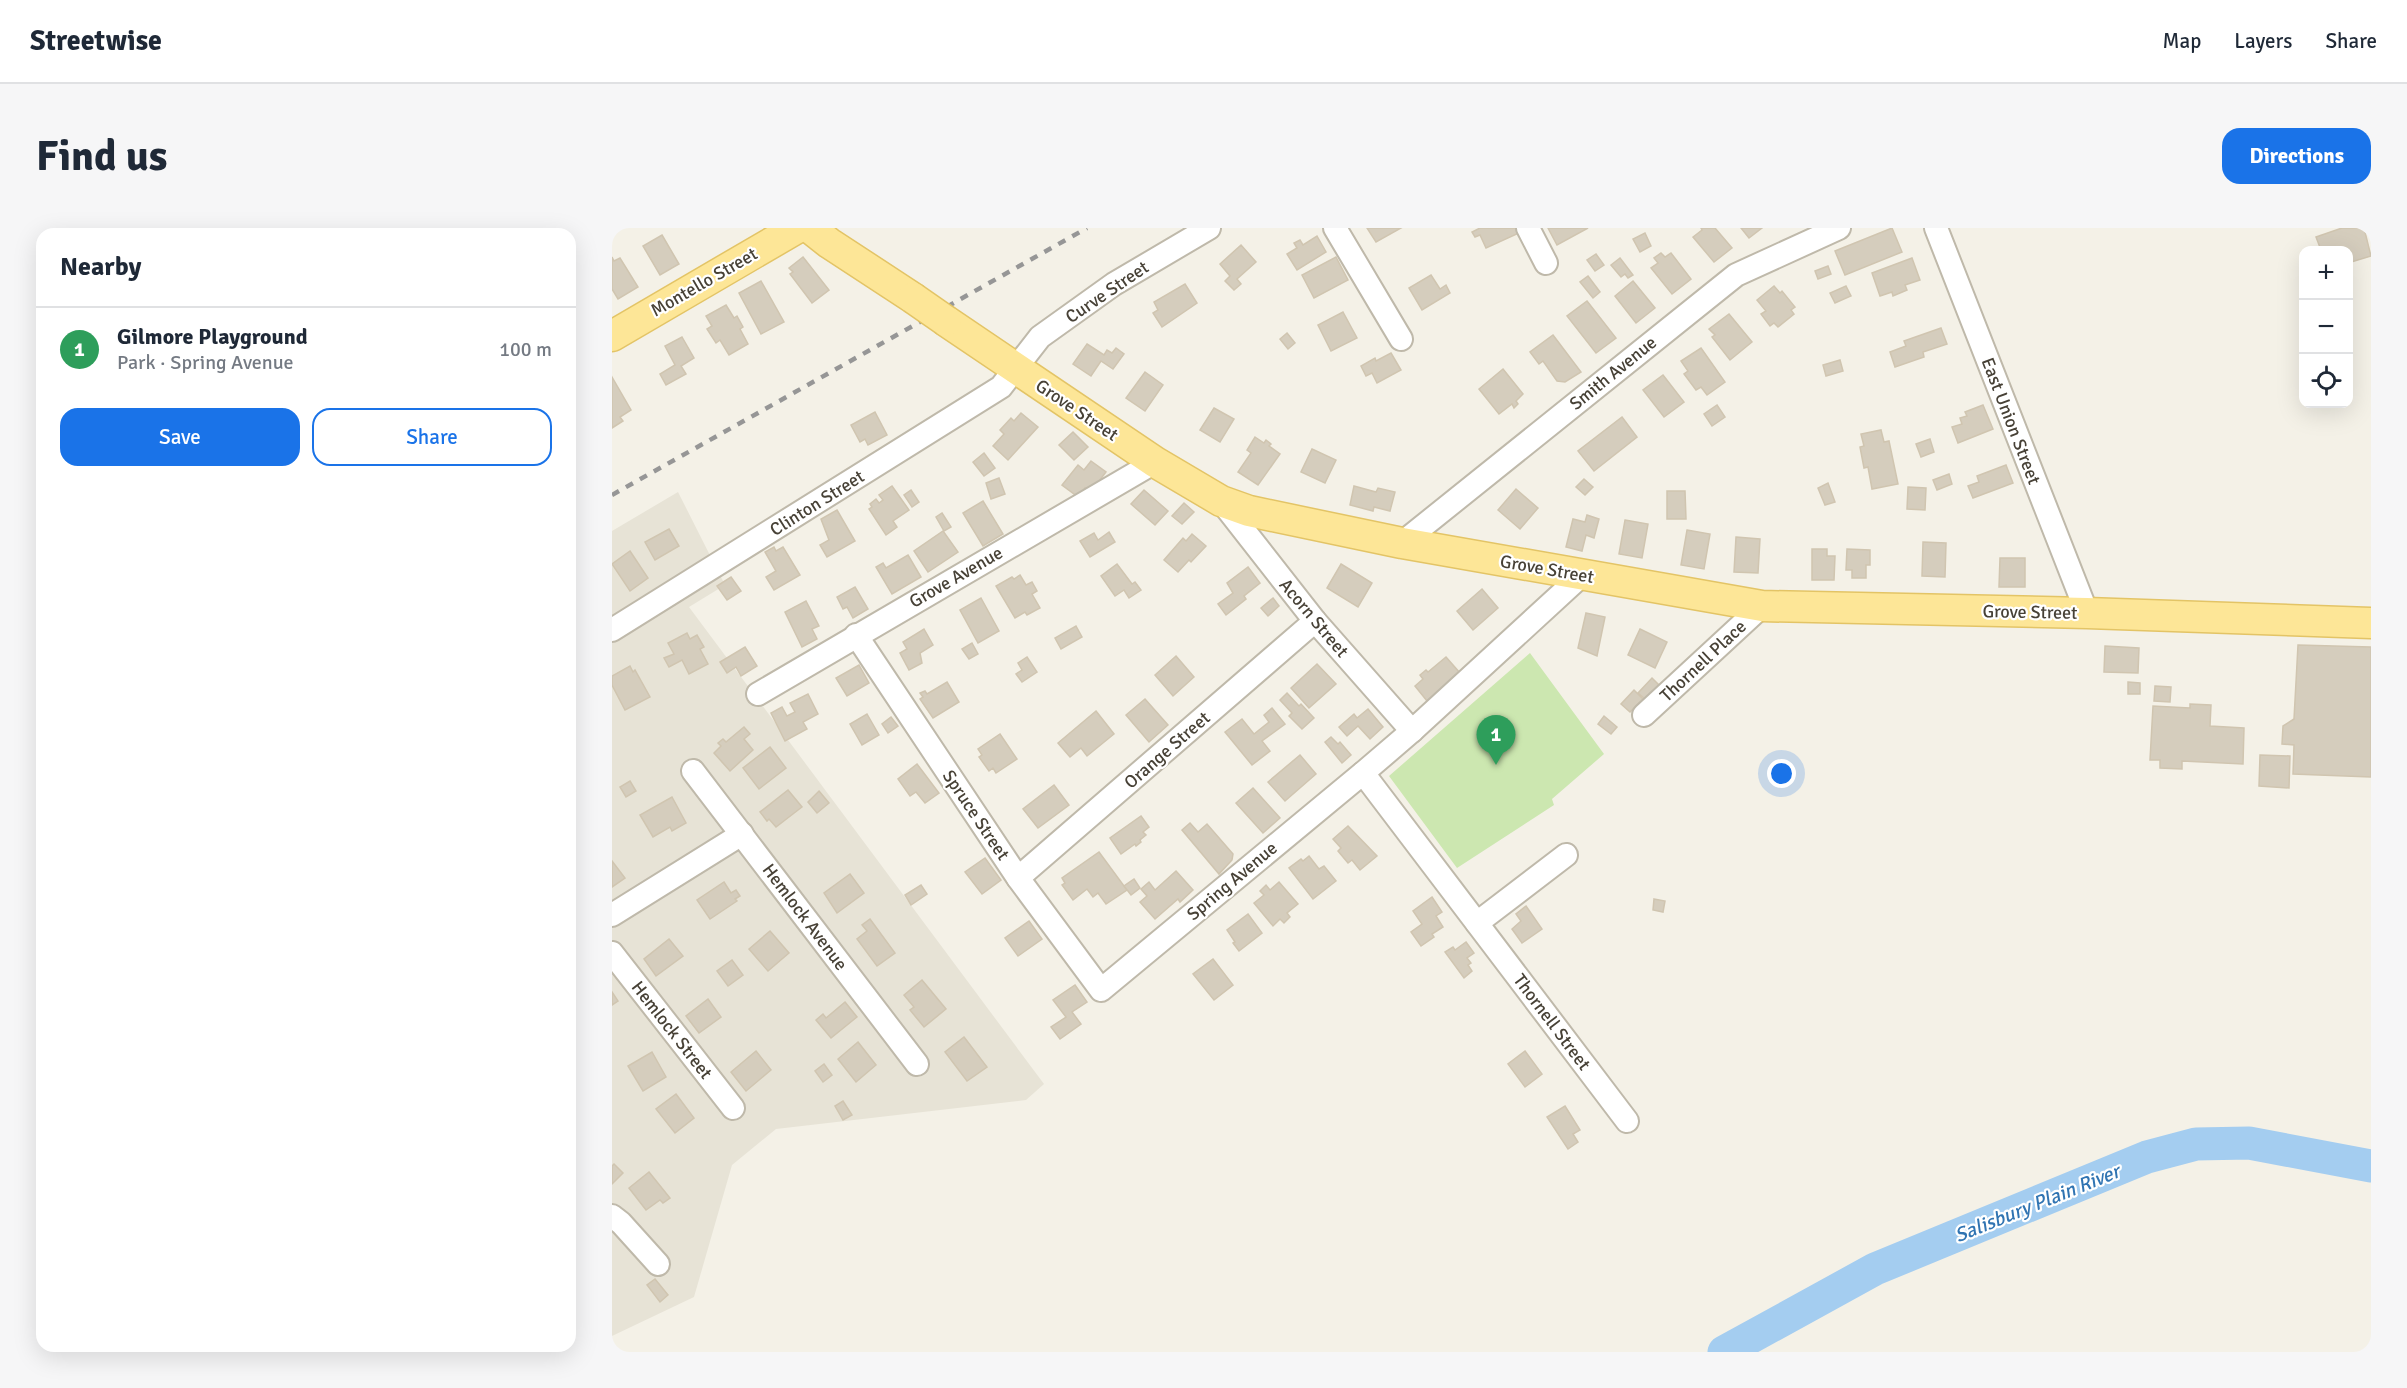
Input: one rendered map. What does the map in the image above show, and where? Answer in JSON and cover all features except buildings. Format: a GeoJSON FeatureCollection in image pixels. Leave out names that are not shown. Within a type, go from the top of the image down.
{"type":"FeatureCollection","features":[{"type":"Feature","properties":{"kind":"main road","name":"Montello Street"},"geometry":{"type":"LineString","coordinates":[[612,336],[797,228]]}},
{"type":"Feature","properties":{"kind":"main road","name":"Grove Street"},"geometry":{"type":"LineString","coordinates":[[810,228],[828,243],[1155,462],[1221,501],[1249,511],[1402,543],[1762,606],[2086,613],[2371,623]]}},
{"type":"Feature","properties":{"kind":"street","name":"Curve Street"},"geometry":{"type":"LineString","coordinates":[[1016,368],[1040,337],[1114,284],[1209,228]]}},
{"type":"Feature","properties":{"kind":"street"},"geometry":{"type":"LineString","coordinates":[[1335,228],[1401,339]]}},
{"type":"Feature","properties":{"kind":"street"},"geometry":{"type":"LineString","coordinates":[[1528,228],[1546,263]]}},
{"type":"Feature","properties":{"kind":"street","name":"Smith Avenue"},"geometry":{"type":"LineString","coordinates":[[1402,543],[1736,275],[1839,228]]}},
{"type":"Feature","properties":{"kind":"street","name":"East Union Street"},"geometry":{"type":"LineString","coordinates":[[1936,228],[2086,613]]}},
{"type":"Feature","properties":{"kind":"street","name":"Clinton Street"},"geometry":{"type":"LineString","coordinates":[[612,630],[968,409],[1001,387],[1016,368]]}},
{"type":"Feature","properties":{"kind":"street","name":"Grove Avenue"},"geometry":{"type":"LineString","coordinates":[[758,694],[1155,462]]}},
{"type":"Feature","properties":{"kind":"street","name":"Acorn Street"},"geometry":{"type":"LineString","coordinates":[[1221,501],[1315,621],[1412,731]]}},
{"type":"Feature","properties":{"kind":"street","name":"Spring Avenue"},"geometry":{"type":"LineString","coordinates":[[1101,990],[1412,731],[1582,575]]}},
{"type":"Feature","properties":{"kind":"street","name":"Thornell Place"},"geometry":{"type":"LineString","coordinates":[[1644,715],[1762,606]]}},
{"type":"Feature","properties":{"kind":"street","name":"Orange Street"},"geometry":{"type":"LineString","coordinates":[[1018,878],[1315,621]]}},
{"type":"Feature","properties":{"kind":"street","name":"Spruce Street"},"geometry":{"type":"LineString","coordinates":[[856,635],[1018,878],[1101,990]]}},
{"type":"Feature","properties":{"kind":"street","name":"Hemlock Avenue"},"geometry":{"type":"LineString","coordinates":[[693,771],[917,1064]]}},
{"type":"Feature","properties":{"kind":"street"},"geometry":{"type":"LineString","coordinates":[[1363,772],[1477,923],[1566,855]]}},
{"type":"Feature","properties":{"kind":"street"},"geometry":{"type":"LineString","coordinates":[[612,915],[742,834]]}},
{"type":"Feature","properties":{"kind":"street","name":"Thornell Street"},"geometry":{"type":"LineString","coordinates":[[1477,923],[1627,1121]]}},
{"type":"Feature","properties":{"kind":"street","name":"Hemlock Street"},"geometry":{"type":"LineString","coordinates":[[612,953],[733,1108]]}},
{"type":"Feature","properties":{"kind":"street"},"geometry":{"type":"LineString","coordinates":[[612,1216],[658,1264]]}},
{"type":"Feature","properties":{"kind":"shaded area"},"geometry":{"type":"Polygon","coordinates":[[[678,492],[725,585],[689,607],[1044,1084],[1026,1100],[776,1129],[732,1165],[694,1297],[612,1336],[612,531],[678,492]]]}},
{"type":"Feature","properties":{"kind":"green space"},"geometry":{"type":"Polygon","coordinates":[[[1530,653],[1604,754],[1552,799],[1554,805],[1457,868],[1389,776],[1530,653]]]}},
{"type":"Feature","properties":{"kind":"waterway","name":"Salisbury Plain River"},"geometry":{"type":"LineString","coordinates":[[1724,1352],[1875,1269],[2147,1157],[2196,1144],[2249,1143],[2371,1166]]}},
{"type":"Feature","properties":{"kind":"railway"},"geometry":{"type":"LineString","coordinates":[[612,495],[1087,228]]}},
{"type":"Feature","properties":{"kind":"place","name":"Gilmore Playground"},"geometry":{"type":"Point","coordinates":[1496,765]}}]}
